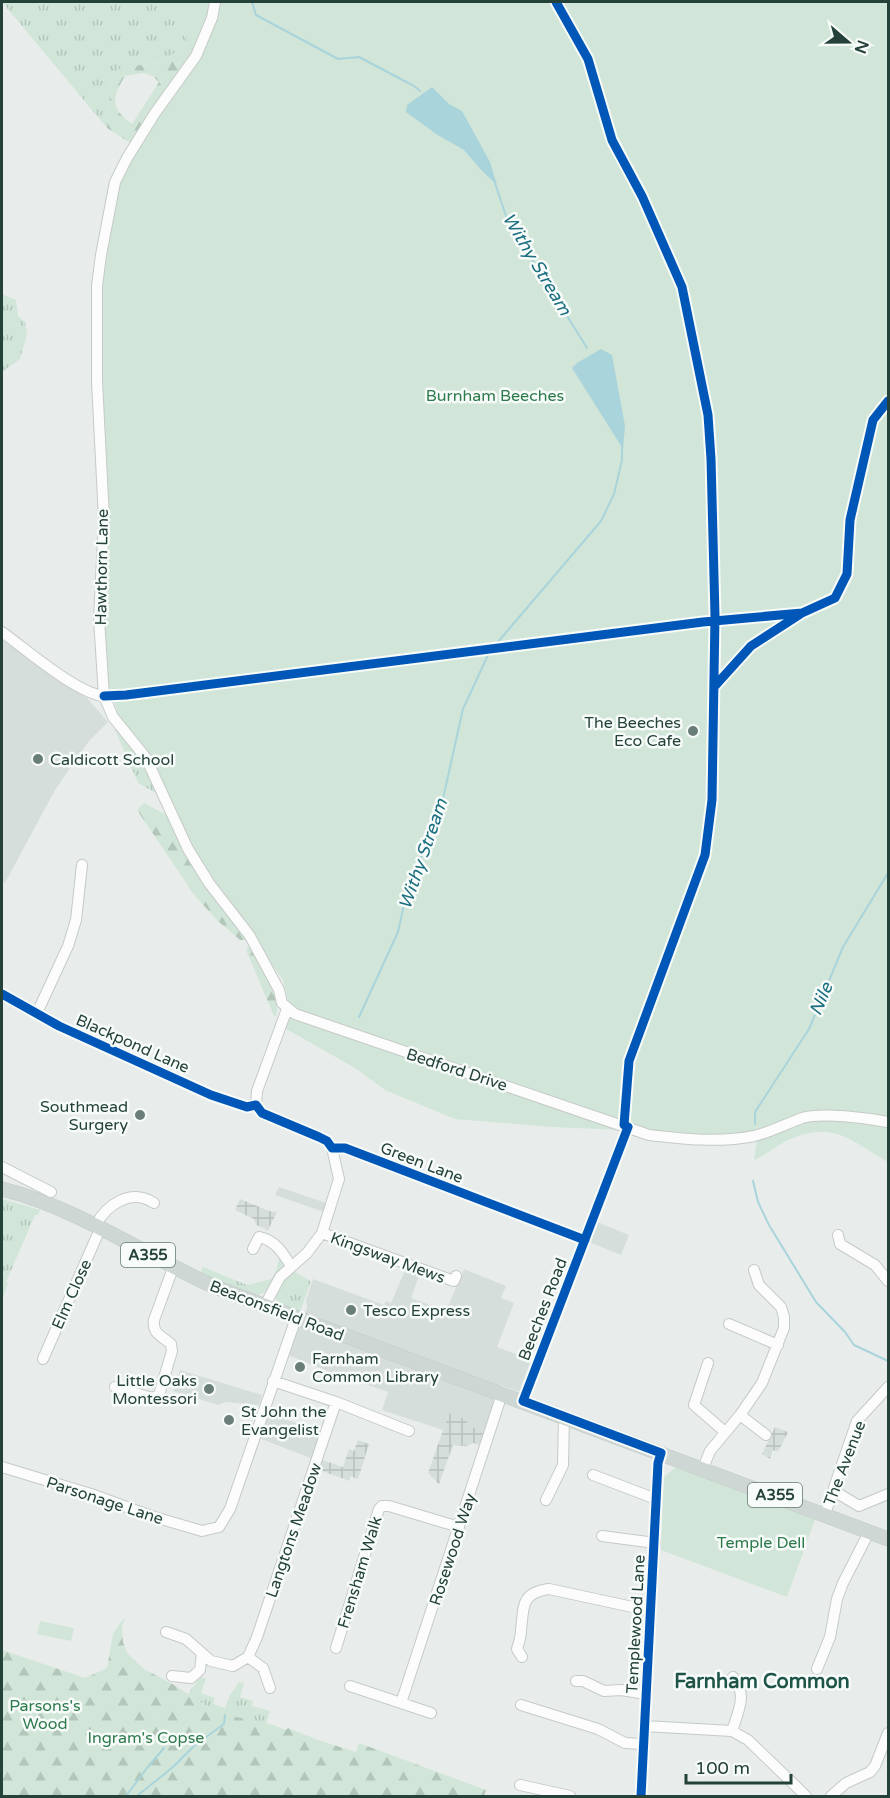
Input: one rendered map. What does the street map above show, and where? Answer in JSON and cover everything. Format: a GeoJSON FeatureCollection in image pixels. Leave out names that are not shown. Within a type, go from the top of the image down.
{"type":"FeatureCollection","features":[{"type":"Feature","properties":{"kind":"main road","name":"Beaconsfield Road"},"geometry":{"type":"LineString","coordinates":[[6,1191],[62,1210],[173,1268],[215,1287],[704,1468],[888,1539]]}},
{"type":"Feature","properties":{"kind":"street","name":"Hawthorn Lane"},"geometry":{"type":"LineString","coordinates":[[215,2],[212,18],[196,56],[149,122],[115,182],[101,255],[97,286],[97,381],[104,519],[99,619],[104,696],[113,717],[146,758],[188,849],[209,883],[250,936],[287,1009]]}},
{"type":"Feature","properties":{"kind":"street"},"geometry":{"type":"LineString","coordinates":[[2,632],[68,679],[94,695],[104,696]]}},
{"type":"Feature","properties":{"kind":"street"},"geometry":{"type":"LineString","coordinates":[[37,1013],[68,946],[76,920],[82,865]]}},
{"type":"Feature","properties":{"kind":"street","name":"Blackpond Lane"},"geometry":{"type":"LineString","coordinates":[[2,994],[105,1048],[211,1095],[247,1107],[256,1105]]}},
{"type":"Feature","properties":{"kind":"street"},"geometry":{"type":"LineString","coordinates":[[256,1105],[257,1091],[287,1009]]}},
{"type":"Feature","properties":{"kind":"street","name":"Bedford Drive"},"geometry":{"type":"LineString","coordinates":[[287,1009],[356,1036],[649,1135],[722,1140],[754,1136],[804,1118],[840,1116],[888,1122]]}},
{"type":"Feature","properties":{"kind":"street","name":"Green Lane"},"geometry":{"type":"LineString","coordinates":[[256,1105],[262,1113],[320,1137],[332,1148],[345,1148],[585,1240]]}},
{"type":"Feature","properties":{"kind":"street","name":"Beeches Road"},"geometry":{"type":"LineString","coordinates":[[523,1401],[628,1127]]}},
{"type":"Feature","properties":{"kind":"street"},"geometry":{"type":"LineString","coordinates":[[265,1305],[280,1277],[307,1253],[322,1233],[339,1179],[332,1148]]}},
{"type":"Feature","properties":{"kind":"street"},"geometry":{"type":"LineString","coordinates":[[2,1167],[51,1192]]}},
{"type":"Feature","properties":{"kind":"street","name":"Beaconsfield Road"},"geometry":{"type":"LineString","coordinates":[[6,1191],[17,1175]]}},
{"type":"Feature","properties":{"kind":"street"},"geometry":{"type":"LineString","coordinates":[[97,1227],[104,1212],[127,1197],[135,1195],[143,1199],[148,1198],[154,1203]]}},
{"type":"Feature","properties":{"kind":"street","name":"Elm Close"},"geometry":{"type":"LineString","coordinates":[[43,1359],[97,1227]]}},
{"type":"Feature","properties":{"kind":"street","name":"Kingsway Mews"},"geometry":{"type":"LineString","coordinates":[[322,1233],[454,1282]]}},
{"type":"Feature","properties":{"kind":"street"},"geometry":{"type":"LineString","coordinates":[[838,1235],[840,1244],[874,1265],[888,1281]]}},
{"type":"Feature","properties":{"kind":"street"},"geometry":{"type":"LineString","coordinates":[[253,1249],[259,1237],[263,1237],[273,1242],[291,1266]]}},
{"type":"Feature","properties":{"kind":"street"},"geometry":{"type":"LineString","coordinates":[[115,1387],[152,1398],[159,1395],[172,1351],[171,1344],[156,1334],[153,1328],[173,1268]]}},
{"type":"Feature","properties":{"kind":"street"},"geometry":{"type":"LineString","coordinates":[[704,1468],[710,1451],[740,1415],[762,1383],[784,1328],[781,1307],[759,1285],[754,1270]]}},
{"type":"Feature","properties":{"kind":"street"},"geometry":{"type":"LineString","coordinates":[[296,1318],[273,1381],[336,1402],[409,1431]]}},
{"type":"Feature","properties":{"kind":"street"},"geometry":{"type":"LineString","coordinates":[[729,1324],[778,1345]]}},
{"type":"Feature","properties":{"kind":"street"},"geometry":{"type":"LineString","coordinates":[[708,1364],[694,1405],[725,1432]]}},
{"type":"Feature","properties":{"kind":"street","name":"Parsonage Lane"},"geometry":{"type":"LineString","coordinates":[[2,1467],[91,1494],[151,1516],[202,1531],[210,1531],[219,1527],[230,1509],[273,1381]]}},
{"type":"Feature","properties":{"kind":"street","name":"The Avenue"},"geometry":{"type":"LineString","coordinates":[[825,1514],[857,1421],[888,1386]]}},
{"type":"Feature","properties":{"kind":"street","name":"Rosewood Way"},"geometry":{"type":"LineString","coordinates":[[401,1703],[502,1394]]}},
{"type":"Feature","properties":{"kind":"street","name":"Langtons Meadow"},"geometry":{"type":"LineString","coordinates":[[248,1657],[256,1640],[336,1402]]}},
{"type":"Feature","properties":{"kind":"street"},"geometry":{"type":"LineString","coordinates":[[740,1415],[766,1435]]}},
{"type":"Feature","properties":{"kind":"street"},"geometry":{"type":"LineString","coordinates":[[546,1500],[563,1465],[564,1417]]}},
{"type":"Feature","properties":{"kind":"street","name":"Templewood Lane"},"geometry":{"type":"LineString","coordinates":[[641,1797],[658,1463],[661,1453]]}},
{"type":"Feature","properties":{"kind":"street"},"geometry":{"type":"LineString","coordinates":[[593,1474],[657,1499]]}},
{"type":"Feature","properties":{"kind":"street"},"geometry":{"type":"LineString","coordinates":[[834,1491],[859,1506],[888,1494]]}},
{"type":"Feature","properties":{"kind":"street","name":"Frensham Walk"},"geometry":{"type":"LineString","coordinates":[[334,1648],[355,1595],[379,1509],[382,1506],[459,1527]]}},
{"type":"Feature","properties":{"kind":"street"},"geometry":{"type":"LineString","coordinates":[[817,1669],[830,1637],[840,1591],[869,1532]]}},
{"type":"Feature","properties":{"kind":"street"},"geometry":{"type":"LineString","coordinates":[[602,1536],[655,1543]]}},
{"type":"Feature","properties":{"kind":"street"},"geometry":{"type":"LineString","coordinates":[[516,1653],[521,1630],[522,1609],[527,1597],[542,1590],[549,1589],[651,1611]]}},
{"type":"Feature","properties":{"kind":"street"},"geometry":{"type":"LineString","coordinates":[[166,1632],[186,1640],[211,1661],[233,1666],[248,1657],[263,1668],[270,1688]]}},
{"type":"Feature","properties":{"kind":"street"},"geometry":{"type":"LineString","coordinates":[[172,1676],[191,1678],[200,1670],[202,1653]]}},
{"type":"Feature","properties":{"kind":"street"},"geometry":{"type":"LineString","coordinates":[[732,1731],[742,1695],[733,1677]]}},
{"type":"Feature","properties":{"kind":"street"},"geometry":{"type":"LineString","coordinates":[[576,1681],[583,1681],[604,1691],[621,1690],[646,1694]]}},
{"type":"Feature","properties":{"kind":"street"},"geometry":{"type":"LineString","coordinates":[[357,1686],[431,1713]]}},
{"type":"Feature","properties":{"kind":"street"},"geometry":{"type":"LineString","coordinates":[[521,1704],[598,1728],[625,1743],[643,1744]]}},
{"type":"Feature","properties":{"kind":"street"},"geometry":{"type":"LineString","coordinates":[[644,1726],[732,1731],[748,1740],[806,1797]]}},
{"type":"Feature","properties":{"kind":"street"},"geometry":{"type":"LineString","coordinates":[[831,1797],[846,1783],[870,1772],[875,1766],[888,1733]]}},
{"type":"Feature","properties":{"kind":"street"},"geometry":{"type":"LineString","coordinates":[[520,1785],[570,1797]]}},
{"type":"Feature","properties":{"kind":"shaded area","name":"Caldicott School"},"geometry":{"type":"Polygon","coordinates":[[[2,640],[87,698],[108,722],[89,741],[55,790],[5,883],[2,881],[2,640]]]}},
{"type":"Feature","properties":{"kind":"shaded area"},"geometry":{"type":"Polygon","coordinates":[[[279,1187],[326,1203],[324,1212],[275,1195],[279,1187]]]}},
{"type":"Feature","properties":{"kind":"shaded area"},"geometry":{"type":"Polygon","coordinates":[[[240,1199],[277,1212],[268,1230],[256,1225],[254,1219],[235,1210],[240,1199]]]}},
{"type":"Feature","properties":{"kind":"shaded area"},"geometry":{"type":"Polygon","coordinates":[[[597,1222],[629,1235],[621,1255],[589,1242],[597,1222]]]}},
{"type":"Feature","properties":{"kind":"shaded area"},"geometry":{"type":"Polygon","coordinates":[[[406,1268],[420,1273],[411,1298],[446,1311],[464,1269],[506,1286],[501,1298],[514,1303],[497,1347],[531,1360],[519,1392],[500,1385],[484,1431],[471,1427],[449,1413],[443,1430],[382,1410],[388,1392],[288,1355],[307,1308],[306,1300],[313,1279],[384,1305],[386,1301],[391,1303],[406,1268]]]}},
{"type":"Feature","properties":{"kind":"shaded area","name":"Little Oaks Montessori"},"geometry":{"type":"Polygon","coordinates":[[[180,1370],[262,1395],[259,1405],[226,1402],[218,1405],[173,1391],[180,1370]]]}},
{"type":"Feature","properties":{"kind":"shaded area"},"geometry":{"type":"Polygon","coordinates":[[[270,1409],[287,1415],[285,1419],[321,1431],[313,1459],[259,1438],[270,1409]]]}},
{"type":"Feature","properties":{"kind":"shaded area"},"geometry":{"type":"Polygon","coordinates":[[[449,1413],[467,1420],[467,1424],[484,1431],[479,1445],[473,1443],[466,1446],[453,1445],[439,1484],[428,1473],[449,1413]]]}},
{"type":"Feature","properties":{"kind":"shaded area"},"geometry":{"type":"Polygon","coordinates":[[[775,1427],[788,1432],[778,1452],[773,1450],[770,1459],[762,1454],[775,1427]]]}},
{"type":"Feature","properties":{"kind":"shaded area"},"geometry":{"type":"Polygon","coordinates":[[[358,1440],[369,1444],[358,1479],[350,1476],[350,1481],[319,1470],[322,1460],[343,1467],[349,1449],[354,1451],[358,1440]]]}},
{"type":"Feature","properties":{"kind":"green space"},"geometry":{"type":"Polygon","coordinates":[[[2,2],[180,2],[188,42],[163,62],[120,68],[111,79],[107,128],[2,2]]]}},
{"type":"Feature","properties":{"kind":"green space"},"geometry":{"type":"Polygon","coordinates":[[[180,2],[201,41],[132,144],[107,128],[111,79],[120,68],[163,62],[188,42],[180,2]],[[143,73],[125,76],[118,90],[115,102],[117,108],[132,124],[159,82],[153,76],[143,73]]]}},
{"type":"Feature","properties":{"kind":"green space"},"geometry":{"type":"Polygon","coordinates":[[[180,2],[214,2],[193,57],[177,64],[188,42],[180,2]]]}},
{"type":"Feature","properties":{"kind":"green space","name":"Burnham Beeches"},"geometry":{"type":"Polygon","coordinates":[[[219,2],[888,2],[888,1119],[846,1114],[718,1138],[648,1130],[294,1011],[289,1004],[283,980],[204,870],[120,719],[107,680],[101,619],[100,272],[122,173],[173,91],[219,2]]]}},
{"type":"Feature","properties":{"kind":"green space"},"geometry":{"type":"Polygon","coordinates":[[[2,294],[16,300],[18,316],[25,322],[27,334],[20,359],[2,372],[2,294]]]}},
{"type":"Feature","properties":{"kind":"green space"},"geometry":{"type":"Polygon","coordinates":[[[115,730],[120,731],[141,757],[158,794],[138,783],[115,730]]]}},
{"type":"Feature","properties":{"kind":"green space"},"geometry":{"type":"Polygon","coordinates":[[[144,803],[168,816],[247,940],[240,940],[195,896],[137,810],[144,803]]]}},
{"type":"Feature","properties":{"kind":"green space"},"geometry":{"type":"Polygon","coordinates":[[[251,944],[276,992],[278,1004],[276,1016],[274,1016],[246,950],[251,944]]]}},
{"type":"Feature","properties":{"kind":"green space"},"geometry":{"type":"Polygon","coordinates":[[[291,1017],[621,1130],[455,1119],[385,1090],[355,1068],[283,1027],[286,1019],[291,1017]]]}},
{"type":"Feature","properties":{"kind":"green space"},"geometry":{"type":"Polygon","coordinates":[[[817,1118],[888,1124],[888,1162],[851,1140],[829,1132],[817,1132],[786,1141],[754,1160],[757,1140],[817,1118]]]}},
{"type":"Feature","properties":{"kind":"green space"},"geometry":{"type":"Polygon","coordinates":[[[2,1199],[40,1210],[38,1215],[35,1215],[6,1282],[8,1284],[2,1299],[2,1199]]]}},
{"type":"Feature","properties":{"kind":"green space"},"geometry":{"type":"Polygon","coordinates":[[[279,1258],[284,1264],[280,1272],[271,1286],[260,1294],[239,1291],[200,1274],[203,1267],[247,1285],[271,1279],[276,1271],[279,1258]]]}},
{"type":"Feature","properties":{"kind":"green space"},"geometry":{"type":"Polygon","coordinates":[[[295,1272],[311,1281],[300,1312],[282,1306],[276,1296],[279,1286],[295,1272]]]}},
{"type":"Feature","properties":{"kind":"green space","name":"Temple Dell"},"geometry":{"type":"Polygon","coordinates":[[[676,1467],[816,1517],[787,1597],[661,1550],[664,1477],[676,1467]]]}},
{"type":"Feature","properties":{"kind":"green space","name":"Ingram's Copse"},"geometry":{"type":"Polygon","coordinates":[[[125,1619],[122,1625],[123,1642],[127,1653],[144,1669],[217,1713],[259,1724],[270,1724],[286,1730],[288,1728],[356,1752],[359,1743],[486,1790],[484,1796],[2,1796],[2,1650],[85,1678],[107,1668],[113,1634],[125,1619]]]}},
{"type":"Feature","properties":{"kind":"green space"},"geometry":{"type":"Polygon","coordinates":[[[40,1621],[74,1628],[71,1641],[37,1634],[40,1621]]]}},
{"type":"Feature","properties":{"kind":"green space"},"geometry":{"type":"Polygon","coordinates":[[[200,1677],[206,1679],[201,1693],[215,1698],[213,1704],[225,1708],[239,1682],[244,1683],[240,1697],[253,1701],[252,1706],[270,1711],[266,1724],[217,1713],[188,1694],[200,1677]]]}},
{"type":"Feature","properties":{"kind":"water"},"geometry":{"type":"Polygon","coordinates":[[[432,87],[449,104],[462,111],[490,162],[497,185],[464,150],[436,134],[406,112],[407,105],[432,87]]]}},
{"type":"Feature","properties":{"kind":"water"},"geometry":{"type":"Polygon","coordinates":[[[601,349],[612,355],[625,426],[623,449],[572,368],[601,349]]]}},
{"type":"Feature","properties":{"kind":"waterway","name":"Withy Stream"},"geometry":{"type":"LineString","coordinates":[[252,2],[256,15],[338,59],[359,57],[420,91]]}},
{"type":"Feature","properties":{"kind":"waterway","name":"Withy Stream"},"geometry":{"type":"LineString","coordinates":[[495,183],[507,219],[587,348]]}},
{"type":"Feature","properties":{"kind":"waterway","name":"Withy Stream"},"geometry":{"type":"LineString","coordinates":[[497,643],[601,521],[614,494],[622,460],[622,445]]}},
{"type":"Feature","properties":{"kind":"waterway","name":"Withy Stream"},"geometry":{"type":"LineString","coordinates":[[359,1017],[398,932],[409,882],[438,821],[463,709],[488,655]]}},
{"type":"Feature","properties":{"kind":"waterway","name":"Nile"},"geometry":{"type":"LineString","coordinates":[[755,1124],[755,1112],[809,1029],[843,947],[888,873]]}},
{"type":"Feature","properties":{"kind":"waterway"},"geometry":{"type":"LineString","coordinates":[[753,1181],[758,1202],[769,1225],[816,1302],[845,1332],[854,1345],[888,1361]]}},
{"type":"Feature","properties":{"kind":"waterway"},"geometry":{"type":"LineString","coordinates":[[137,1796],[173,1767],[194,1746],[224,1724],[225,1715]]}},
{"type":"Feature","properties":{"kind":"waterway"},"geometry":{"type":"LineString","coordinates":[[126,1796],[164,1748]]}},
{"type":"Feature","properties":{"kind":"cycle path"},"geometry":{"type":"LineString","coordinates":[[556,2],[588,59],[612,140],[642,196],[682,287],[708,415],[711,459],[715,616],[712,800],[705,855],[629,1061],[624,1125],[628,1127],[523,1401],[661,1453],[658,1463],[641,1796]]}},
{"type":"Feature","properties":{"kind":"cycle path"},"geometry":{"type":"LineString","coordinates":[[714,687],[751,646],[802,613],[835,598],[847,574],[850,520],[873,420],[888,401]]}},
{"type":"Feature","properties":{"kind":"cycle path"},"geometry":{"type":"LineString","coordinates":[[104,696],[703,622],[802,613]]}},
{"type":"Feature","properties":{"kind":"cycle path"},"geometry":{"type":"LineString","coordinates":[[2,994],[59,1026],[211,1095],[247,1107],[256,1105],[262,1113],[319,1137],[327,1141],[332,1148],[345,1148],[585,1240]]}},
{"type":"Feature","properties":{"kind":"place","name":"The Beeches Eco Cafe"},"geometry":{"type":"Point","coordinates":[693,731]}},
{"type":"Feature","properties":{"kind":"place","name":"Caldicott School"},"geometry":{"type":"Point","coordinates":[38,759]}},
{"type":"Feature","properties":{"kind":"place","name":"Southmead Surgery"},"geometry":{"type":"Point","coordinates":[140,1115]}},
{"type":"Feature","properties":{"kind":"place","name":"Tesco Express"},"geometry":{"type":"Point","coordinates":[351,1310]}},
{"type":"Feature","properties":{"kind":"place","name":"Farnham Common Library"},"geometry":{"type":"Point","coordinates":[300,1367]}},
{"type":"Feature","properties":{"kind":"place","name":"Little Oaks Montessori"},"geometry":{"type":"Point","coordinates":[209,1389]}},
{"type":"Feature","properties":{"kind":"place","name":"St John the Evangelist"},"geometry":{"type":"Point","coordinates":[229,1420]}},
{"type":"Feature","properties":{"kind":"district","name":"Farnham Common"},"geometry":{"type":"Point","coordinates":[762,1681]}},
{"type":"Feature","properties":{"kind":"park label","name":"Parsons's Wood"},"geometry":{"type":"Point","coordinates":[45,1714]}}]}
